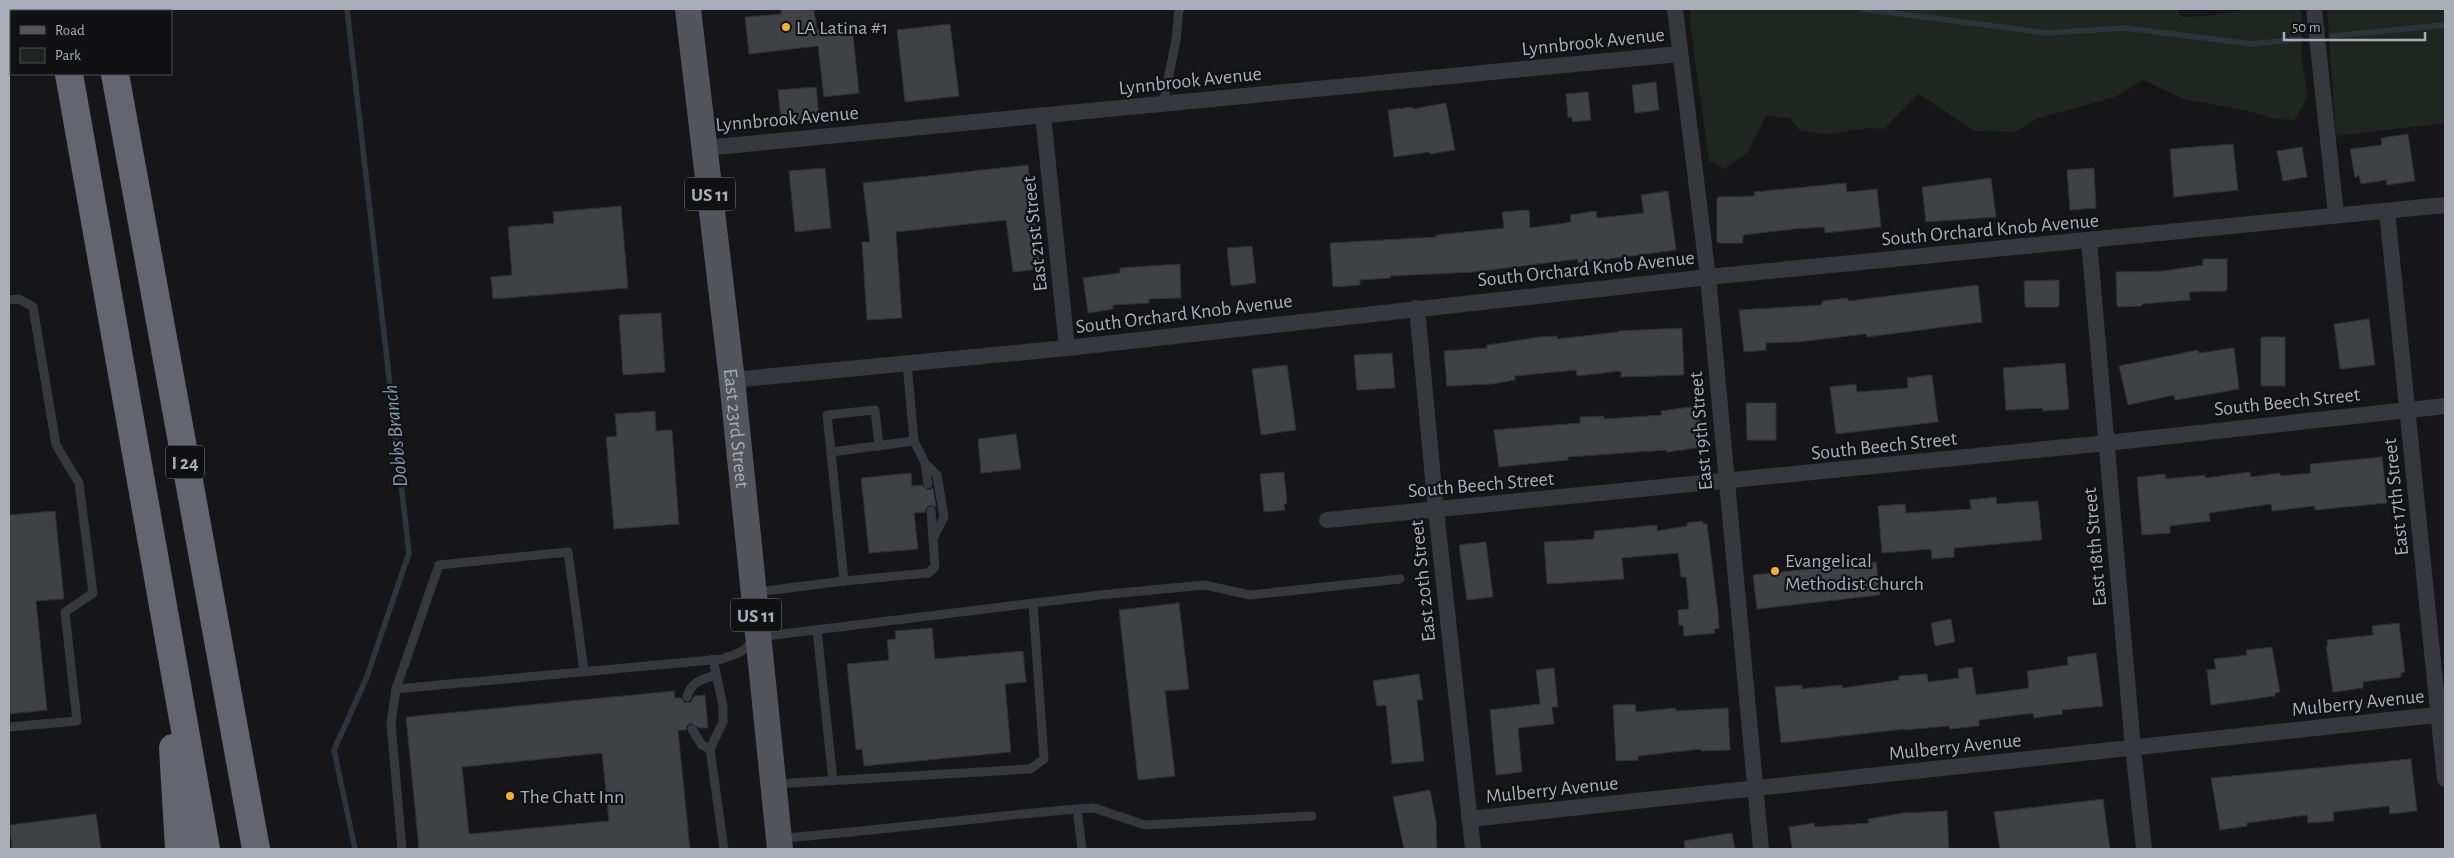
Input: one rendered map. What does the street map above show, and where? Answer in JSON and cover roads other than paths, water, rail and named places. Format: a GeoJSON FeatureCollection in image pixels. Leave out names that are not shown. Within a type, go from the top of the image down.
{"type":"FeatureCollection","features":[{"type":"Feature","properties":{"kind":"highway","name":"I 24"},"geometry":{"type":"LineString","coordinates":[[69,75],[206,849]]}},
{"type":"Feature","properties":{"kind":"highway","name":"I 24"},"geometry":{"type":"LineString","coordinates":[[115,75],[256,849]]}},
{"type":"Feature","properties":{"kind":"highway"},"geometry":{"type":"LineString","coordinates":[[168,641],[179,849]]}},
{"type":"Feature","properties":{"kind":"main road","name":"East 23rd Street"},"geometry":{"type":"LineString","coordinates":[[688,9],[732,380],[779,844]]}},
{"type":"Feature","properties":{"kind":"street","name":"East 19th Street"},"geometry":{"type":"LineString","coordinates":[[1675,9],[1679,54],[1708,277],[1725,482],[1761,849]]}},
{"type":"Feature","properties":{"kind":"street"},"geometry":{"type":"LineString","coordinates":[[2314,9],[2336,216]]}},
{"type":"Feature","properties":{"kind":"street","name":"Lynnbrook Avenue"},"geometry":{"type":"LineString","coordinates":[[705,148],[1679,54]]}},
{"type":"Feature","properties":{"kind":"street","name":"East 21st Street"},"geometry":{"type":"LineString","coordinates":[[1043,115],[1067,348]]}},
{"type":"Feature","properties":{"kind":"street","name":"South Orchard Knob Avenue"},"geometry":{"type":"LineString","coordinates":[[732,380],[1067,348],[1708,277],[2445,205]]}},
{"type":"Feature","properties":{"kind":"street","name":"East 17th Street"},"geometry":{"type":"LineString","coordinates":[[2387,211],[2442,715],[2445,779]]}},
{"type":"Feature","properties":{"kind":"street","name":"East 18th Street"},"geometry":{"type":"LineString","coordinates":[[2089,241],[2133,748],[2144,849]]}},
{"type":"Feature","properties":{"kind":"street","name":"East 20th Street"},"geometry":{"type":"LineString","coordinates":[[1417,308],[1436,510],[1472,849]]}},
{"type":"Feature","properties":{"kind":"street","name":"South Beech Street"},"geometry":{"type":"LineString","coordinates":[[1327,520],[1725,482],[2445,406]]}},
{"type":"Feature","properties":{"kind":"street","name":"Mulberry Avenue"},"geometry":{"type":"LineString","coordinates":[[1469,819],[2442,715]]}},
{"type":"Feature","properties":{"kind":"lane"},"geometry":{"type":"LineString","coordinates":[[1163,104],[1176,40],[1179,9]]}},
{"type":"Feature","properties":{"kind":"lane"},"geometry":{"type":"LineString","coordinates":[[9,300],[18,299],[33,307],[56,445],[79,483],[93,593],[65,612],[77,721],[9,726]]}},
{"type":"Feature","properties":{"kind":"lane"},"geometry":{"type":"LineString","coordinates":[[907,363],[914,441],[925,463],[928,484]]}},
{"type":"Feature","properties":{"kind":"lane"},"geometry":{"type":"LineString","coordinates":[[844,581],[827,415],[875,410],[879,446]]}},
{"type":"Feature","properties":{"kind":"lane"},"geometry":{"type":"LineString","coordinates":[[831,452],[914,441]]}},
{"type":"Feature","properties":{"kind":"lane"},"geometry":{"type":"LineString","coordinates":[[925,463],[937,475],[944,517],[934,537]]}},
{"type":"Feature","properties":{"kind":"lane"},"geometry":{"type":"LineString","coordinates":[[754,592],[928,573],[935,567],[931,511]]}},
{"type":"Feature","properties":{"kind":"lane"},"geometry":{"type":"LineString","coordinates":[[402,849],[391,723],[396,689],[440,566],[568,552],[584,671]]}},
{"type":"Feature","properties":{"kind":"lane"},"geometry":{"type":"LineString","coordinates":[[396,689],[713,659],[741,652],[758,637],[1204,585],[1250,596],[1400,579]]}},
{"type":"Feature","properties":{"kind":"lane"},"geometry":{"type":"LineString","coordinates":[[773,784],[1030,769],[1044,759],[1033,604]]}},
{"type":"Feature","properties":{"kind":"lane"},"geometry":{"type":"LineString","coordinates":[[818,630],[833,781]]}},
{"type":"Feature","properties":{"kind":"lane"},"geometry":{"type":"LineString","coordinates":[[713,659],[723,706],[723,722],[710,749],[724,849]]}},
{"type":"Feature","properties":{"kind":"lane"},"geometry":{"type":"LineString","coordinates":[[687,697],[690,688],[699,680],[716,675]]}},
{"type":"Feature","properties":{"kind":"lane"},"geometry":{"type":"LineString","coordinates":[[692,729],[702,745],[710,749]]}},
{"type":"Feature","properties":{"kind":"lane"},"geometry":{"type":"LineString","coordinates":[[779,844],[962,819],[1094,808],[1145,825],[1312,816]]}},
{"type":"Feature","properties":{"kind":"lane"},"geometry":{"type":"LineString","coordinates":[[1077,809],[1082,849]]}},
{"type":"Feature","properties":{"kind":"waterway","name":"Dobbs Branch"},"geometry":{"type":"LineString","coordinates":[[347,9],[409,553],[366,679],[334,750],[355,849]]}},
{"type":"Feature","properties":{"kind":"waterway"},"geometry":{"type":"LineString","coordinates":[[1863,9],[2047,33],[2125,28],[2252,44],[2301,39]]}},
{"type":"Feature","properties":{"kind":"waterway"},"geometry":{"type":"LineString","coordinates":[[2332,36],[2445,25]]}},
{"type":"Feature","properties":{"kind":"place","name":"LA Latina #1"},"geometry":{"type":"Point","coordinates":[786,27]}},
{"type":"Feature","properties":{"kind":"place","name":"Evangelical Methodist Church"},"geometry":{"type":"Point","coordinates":[1775,571]}},
{"type":"Feature","properties":{"kind":"place","name":"The Chatt Inn"},"geometry":{"type":"Point","coordinates":[510,796]}}]}
